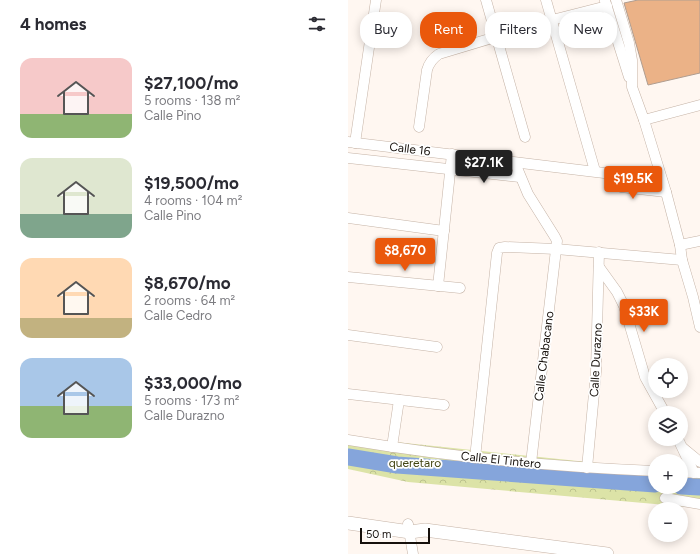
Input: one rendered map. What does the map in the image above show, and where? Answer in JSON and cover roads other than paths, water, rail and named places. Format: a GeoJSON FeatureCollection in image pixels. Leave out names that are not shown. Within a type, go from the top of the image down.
{"type":"FeatureCollection","features":[{"type":"Feature","properties":{"kind":"street"},"geometry":{"type":"LineString","coordinates":[[351,143],[376,0]]}},
{"type":"Feature","properties":{"kind":"street"},"geometry":{"type":"LineString","coordinates":[[486,0],[489,12]]}},
{"type":"Feature","properties":{"kind":"street"},"geometry":{"type":"LineString","coordinates":[[546,0],[595,171]]}},
{"type":"Feature","properties":{"kind":"street"},"geometry":{"type":"LineString","coordinates":[[616,0],[624,24],[632,60],[632,86]]}},
{"type":"Feature","properties":{"kind":"street"},"geometry":{"type":"LineString","coordinates":[[552,20],[606,3]]}},
{"type":"Feature","properties":{"kind":"street"},"geometry":{"type":"LineString","coordinates":[[617,26],[624,24]]}},
{"type":"Feature","properties":{"kind":"street"},"geometry":{"type":"LineString","coordinates":[[617,37],[666,192],[680,245],[682,260],[697,296],[700,327]]}},
{"type":"Feature","properties":{"kind":"street"},"geometry":{"type":"LineString","coordinates":[[419,127],[427,70],[433,58],[439,54],[485,41]]}},
{"type":"Feature","properties":{"kind":"street"},"geometry":{"type":"LineString","coordinates":[[499,48],[524,137]]}},
{"type":"Feature","properties":{"kind":"street"},"geometry":{"type":"LineString","coordinates":[[644,120],[700,105]]}},
{"type":"Feature","properties":{"kind":"street","name":"Calle 16"},"geometry":{"type":"LineString","coordinates":[[351,143],[595,171],[616,178],[662,180]]}},
{"type":"Feature","properties":{"kind":"street"},"geometry":{"type":"LineString","coordinates":[[438,286],[452,154]]}},
{"type":"Feature","properties":{"kind":"street"},"geometry":{"type":"LineString","coordinates":[[348,158],[520,177]]}},
{"type":"Feature","properties":{"kind":"street"},"geometry":{"type":"LineString","coordinates":[[515,163],[528,194],[555,237],[557,242],[556,249]]}},
{"type":"Feature","properties":{"kind":"street"},"geometry":{"type":"LineString","coordinates":[[616,178],[621,187],[666,192]]}},
{"type":"Feature","properties":{"kind":"street"},"geometry":{"type":"LineString","coordinates":[[348,218],[444,231]]}},
{"type":"Feature","properties":{"kind":"street"},"geometry":{"type":"LineString","coordinates":[[680,245],[700,241]]}},
{"type":"Feature","properties":{"kind":"street"},"geometry":{"type":"LineString","coordinates":[[476,458],[496,253],[499,248],[556,249],[682,260]]}},
{"type":"Feature","properties":{"kind":"street","name":"Calle Chabacano"},"geometry":{"type":"LineString","coordinates":[[531,463],[556,249]]}},
{"type":"Feature","properties":{"kind":"street","name":"Calle Durazno"},"geometry":{"type":"LineString","coordinates":[[587,468],[596,372],[600,252]]}},
{"type":"Feature","properties":{"kind":"street"},"geometry":{"type":"LineString","coordinates":[[599,267],[617,292],[624,306],[645,377],[661,406]]}},
{"type":"Feature","properties":{"kind":"street"},"geometry":{"type":"LineString","coordinates":[[348,277],[460,288]]}},
{"type":"Feature","properties":{"kind":"street"},"geometry":{"type":"LineString","coordinates":[[348,335],[437,347]]}},
{"type":"Feature","properties":{"kind":"street"},"geometry":{"type":"LineString","coordinates":[[348,394],[444,405]]}},
{"type":"Feature","properties":{"kind":"street"},"geometry":{"type":"LineString","coordinates":[[392,447],[399,400]]}},
{"type":"Feature","properties":{"kind":"street","name":"Calle El Tintero"},"geometry":{"type":"LineString","coordinates":[[348,440],[476,458],[587,468],[648,471]]}},
{"type":"Feature","properties":{"kind":"street"},"geometry":{"type":"LineString","coordinates":[[681,446],[697,473]]}},
{"type":"Feature","properties":{"kind":"street"},"geometry":{"type":"LineString","coordinates":[[682,446],[700,462]]}},
{"type":"Feature","properties":{"kind":"street"},"geometry":{"type":"LineString","coordinates":[[665,498],[700,504]]}},
{"type":"Feature","properties":{"kind":"street"},"geometry":{"type":"LineString","coordinates":[[348,515],[366,521],[409,528],[607,554]]}},
{"type":"Feature","properties":{"kind":"street"},"geometry":{"type":"LineString","coordinates":[[348,524],[366,521]]}},
{"type":"Feature","properties":{"kind":"street"},"geometry":{"type":"LineString","coordinates":[[409,528],[413,554]]}},
{"type":"Feature","properties":{"kind":"waterway"},"geometry":{"type":"LineString","coordinates":[[348,457],[397,465],[648,483]]}},
{"type":"Feature","properties":{"kind":"waterway"},"geometry":{"type":"LineString","coordinates":[[688,486],[700,487]]}},
{"type":"Feature","properties":{"kind":"park label","name":"queretaro"},"geometry":{"type":"Point","coordinates":[415,463]}}]}
